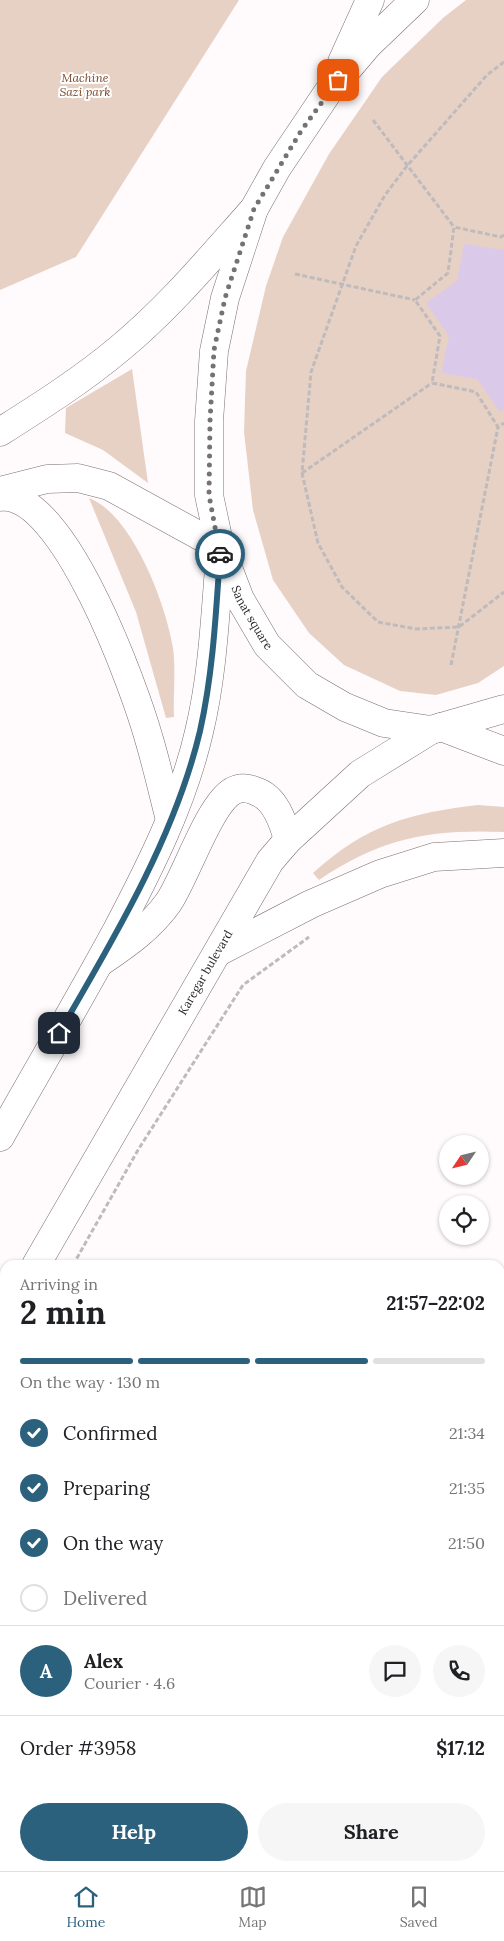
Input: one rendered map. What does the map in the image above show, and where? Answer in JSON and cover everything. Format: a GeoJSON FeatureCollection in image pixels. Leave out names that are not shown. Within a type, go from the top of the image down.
{"type":"FeatureCollection","features":[{"type":"Feature","properties":{"kind":"main road"},"geometry":{"type":"LineString","coordinates":[[328,92],[370,0]]}},
{"type":"Feature","properties":{"kind":"main road","name":"Sanat square"},"geometry":{"type":"LineString","coordinates":[[415,0],[368,45],[328,92],[277,168],[254,209],[225,298],[214,350],[210,421],[209,495],[220,547],[240,599],[267,645],[307,685],[345,707],[384,723],[436,728],[504,709]]}},
{"type":"Feature","properties":{"kind":"main road"},"geometry":{"type":"LineString","coordinates":[[0,432],[57,396],[120,349],[175,297],[254,209]]}},
{"type":"Feature","properties":{"kind":"main road"},"geometry":{"type":"LineString","coordinates":[[0,492],[47,479],[78,478],[109,486],[220,547],[212,663],[200,732],[186,780],[139,888],[0,1137]]}},
{"type":"Feature","properties":{"kind":"main road"},"geometry":{"type":"LineString","coordinates":[[0,497],[10,496],[42,516],[69,551],[98,607],[149,739],[170,820]]}},
{"type":"Feature","properties":{"kind":"main road"},"geometry":{"type":"LineString","coordinates":[[436,728],[504,751]]}},
{"type":"Feature","properties":{"kind":"main road","name":"Karegar bulevard"},"geometry":{"type":"LineString","coordinates":[[39,1260],[270,861],[288,840],[360,774],[436,728]]}},
{"type":"Feature","properties":{"kind":"main road"},"geometry":{"type":"LineString","coordinates":[[98,964],[152,924],[169,901],[209,822],[230,792],[239,788],[262,793],[277,811],[288,840]]}},
{"type":"Feature","properties":{"kind":"main road"},"geometry":{"type":"LineString","coordinates":[[218,952],[311,904],[380,874],[434,857],[504,853]]}},
{"type":"Feature","properties":{"kind":"path"},"geometry":{"type":"LineString","coordinates":[[504,62],[487,75],[407,166],[385,195],[356,246],[311,372],[302,473],[318,543],[342,587],[378,622],[416,630],[458,626],[504,592]]}},
{"type":"Feature","properties":{"kind":"path"},"geometry":{"type":"LineString","coordinates":[[373,120],[454,228],[504,235]]}},
{"type":"Feature","properties":{"kind":"path"},"geometry":{"type":"LineString","coordinates":[[415,300],[448,273],[454,228]]}},
{"type":"Feature","properties":{"kind":"path"},"geometry":{"type":"LineString","coordinates":[[295,274],[415,300],[440,336],[432,383],[302,473]]}},
{"type":"Feature","properties":{"kind":"path"},"geometry":{"type":"LineString","coordinates":[[432,383],[476,392],[498,427],[451,665]]}},
{"type":"Feature","properties":{"kind":"path"},"geometry":{"type":"LineString","coordinates":[[498,427],[504,423]]}},
{"type":"Feature","properties":{"kind":"path"},"geometry":{"type":"LineString","coordinates":[[76,1260],[138,1150],[243,985],[314,934]]}},
{"type":"Feature","properties":{"kind":"green space","name":"Machine Sazi park"},"geometry":{"type":"Polygon","coordinates":[[[0,0],[239,0],[76,257],[0,290],[0,0]]]}},
{"type":"Feature","properties":{"kind":"green space"},"geometry":{"type":"Polygon","coordinates":[[[466,0],[504,0],[504,666],[478,683],[436,695],[400,691],[344,665],[309,633],[273,580],[253,510],[244,432],[246,371],[266,286],[283,237],[329,154],[382,77],[443,18],[466,0]]]}},
{"type":"Feature","properties":{"kind":"green space"},"geometry":{"type":"Polygon","coordinates":[[[132,369],[148,483],[103,450],[65,433],[66,408],[132,369]]]}},
{"type":"Feature","properties":{"kind":"green space"},"geometry":{"type":"Polygon","coordinates":[[[89,498],[105,507],[119,522],[133,541],[155,585],[173,648],[174,717],[166,718],[136,612],[89,498]]]}},
{"type":"Feature","properties":{"kind":"green space"},"geometry":{"type":"Polygon","coordinates":[[[478,805],[504,807],[504,832],[453,832],[407,839],[364,854],[319,880],[313,873],[351,843],[370,832],[409,817],[478,805]]]}},
{"type":"Feature","properties":{"kind":"shaded area"},"geometry":{"type":"Polygon","coordinates":[[[464,244],[504,250],[504,409],[500,412],[477,379],[441,373],[449,336],[426,303],[457,281],[464,244]]]}},
{"type":"Feature","properties":{"kind":"way so far"},"geometry":{"type":"LineString","coordinates":[[220,554],[209,495],[210,421],[214,350],[225,298],[254,209],[301,131],[338,80]]}},
{"type":"Feature","properties":{"kind":"route"},"geometry":{"type":"LineString","coordinates":[[59,1033],[139,888],[186,780],[200,732],[212,663],[220,554]]}}]}
